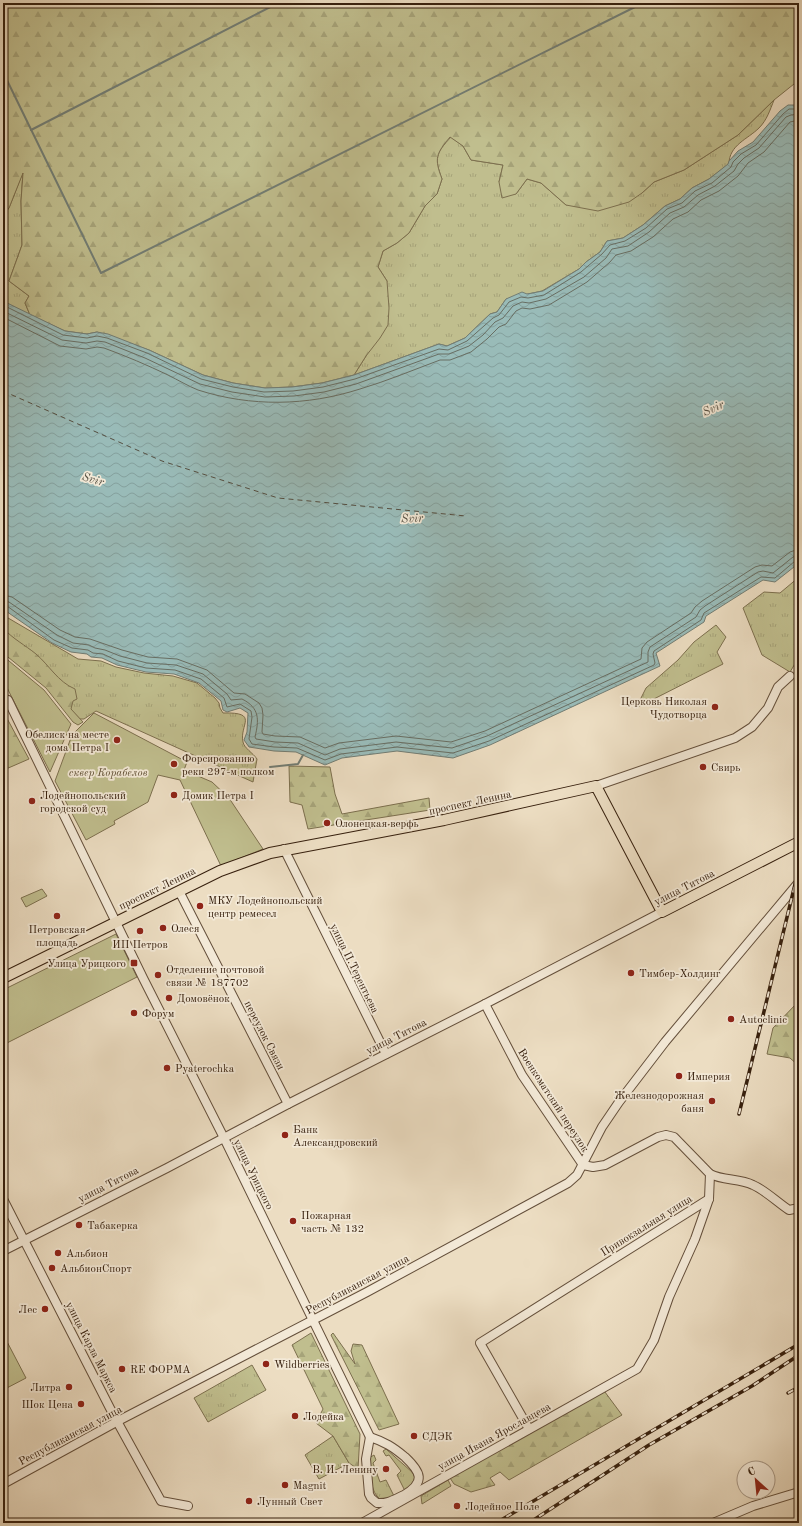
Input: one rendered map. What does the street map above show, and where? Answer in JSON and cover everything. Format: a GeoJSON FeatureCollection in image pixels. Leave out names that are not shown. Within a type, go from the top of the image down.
{"type":"FeatureCollection","features":[{"type":"Feature","properties":{"kind":"main road","name":"проспект Ленина"},"geometry":{"type":"LineString","coordinates":[[3,978],[220,871],[270,853],[284,849],[444,820],[596,786]]}},
{"type":"Feature","properties":{"kind":"main road"},"geometry":{"type":"LineString","coordinates":[[596,786],[662,912]]}},
{"type":"Feature","properties":{"kind":"main road","name":"улица Титова"},"geometry":{"type":"LineString","coordinates":[[662,912],[799,842]]}},
{"type":"Feature","properties":{"kind":"street","name":"проспект Ленина"},"geometry":{"type":"LineString","coordinates":[[596,786],[735,738],[752,727],[768,708],[778,687],[790,676]]}},
{"type":"Feature","properties":{"kind":"street","name":"улица Урицкого"},"geometry":{"type":"LineString","coordinates":[[6,701],[224,1138],[370,1437]]}},
{"type":"Feature","properties":{"kind":"street","name":"улица П.Терентьева"},"geometry":{"type":"LineString","coordinates":[[284,849],[386,1054]]}},
{"type":"Feature","properties":{"kind":"street","name":"Республиканская улица"},"geometry":{"type":"LineString","coordinates":[[3,1484],[118,1421],[312,1320],[568,1183],[577,1175],[602,1127],[619,1102],[666,1042],[799,882]]}},
{"type":"Feature","properties":{"kind":"street","name":"переулок Связи"},"geometry":{"type":"LineString","coordinates":[[179,891],[288,1104]]}},
{"type":"Feature","properties":{"kind":"street","name":"улица Титова"},"geometry":{"type":"LineString","coordinates":[[3,1251],[662,912]]}},
{"type":"Feature","properties":{"kind":"street","name":"Военкоматский переулок"},"geometry":{"type":"LineString","coordinates":[[485,1004],[522,1074],[583,1165]]}},
{"type":"Feature","properties":{"kind":"street"},"geometry":{"type":"LineString","coordinates":[[583,1165],[593,1167],[605,1165],[658,1137],[666,1135],[674,1138],[710,1174],[718,1178],[741,1181],[753,1185],[789,1210],[799,1208]]}},
{"type":"Feature","properties":{"kind":"street"},"geometry":{"type":"LineString","coordinates":[[709,1199],[710,1174]]}},
{"type":"Feature","properties":{"kind":"street","name":"Привокзальная улица"},"geometry":{"type":"LineString","coordinates":[[529,1429],[480,1343],[709,1199]]}},
{"type":"Feature","properties":{"kind":"street","name":"Привокзальная улица"},"geometry":{"type":"LineString","coordinates":[[636,1369],[654,1340],[669,1297],[695,1239],[709,1199]]}},
{"type":"Feature","properties":{"kind":"street","name":"улица Карла Маркса"},"geometry":{"type":"LineString","coordinates":[[3,1200],[161,1501],[188,1506]]}},
{"type":"Feature","properties":{"kind":"street","name":"улица Ивана Ярославцева"},"geometry":{"type":"LineString","coordinates":[[365,1521],[636,1369]]}},
{"type":"Feature","properties":{"kind":"street"},"geometry":{"type":"LineString","coordinates":[[370,1437],[391,1445],[414,1466],[419,1472],[419,1478],[417,1485],[411,1491],[391,1502],[377,1503],[371,1498],[369,1494],[366,1459],[370,1437]]}},
{"type":"Feature","properties":{"kind":"street"},"geometry":{"type":"LineString","coordinates":[[419,1478],[437,1481]]}},
{"type":"Feature","properties":{"kind":"street"},"geometry":{"type":"LineString","coordinates":[[713,1523],[753,1506],[799,1492]]}},
{"type":"Feature","properties":{"kind":"street"},"geometry":{"type":"LineString","coordinates":[[365,1521],[377,1503]]}},
{"type":"Feature","properties":{"kind":"green space"},"geometry":{"type":"Polygon","coordinates":[[[3,3],[799,3],[799,80],[774,100],[738,135],[684,170],[654,182],[629,202],[598,211],[566,205],[541,183],[527,179],[516,194],[502,198],[499,182],[503,165],[471,160],[463,146],[450,137],[439,152],[438,156],[437,161],[442,179],[437,194],[425,206],[409,233],[397,243],[383,251],[378,267],[387,281],[389,308],[388,325],[354,375],[322,383],[292,387],[265,388],[233,383],[203,375],[149,350],[97,332],[87,334],[65,331],[30,315],[25,303],[29,296],[9,281],[22,245],[21,201],[23,173],[9,208],[3,215],[3,28],[5,21],[3,18],[3,3]]]}},
{"type":"Feature","properties":{"kind":"green space"},"geometry":{"type":"Polygon","coordinates":[[[774,100],[764,122],[755,132],[736,147],[732,152],[729,164],[709,179],[692,188],[680,199],[665,206],[643,225],[623,238],[607,241],[600,252],[579,269],[542,291],[506,299],[497,312],[490,314],[465,338],[447,346],[439,344],[354,375],[366,356],[387,281],[378,267],[383,251],[397,243],[409,233],[425,206],[437,194],[442,179],[437,161],[438,156],[442,147],[451,137],[463,146],[471,160],[503,165],[499,182],[516,194],[527,179],[541,183],[566,205],[642,193],[654,182],[684,170],[738,135],[774,100]]]}},
{"type":"Feature","properties":{"kind":"green space"},"geometry":{"type":"Polygon","coordinates":[[[23,172],[21,201],[22,245],[9,281],[29,296],[25,303],[30,315],[3,301],[3,215],[9,208],[23,172]]]}},
{"type":"Feature","properties":{"kind":"green space"},"geometry":{"type":"Polygon","coordinates":[[[799,577],[799,657],[790,672],[762,655],[743,608],[764,592],[780,593],[799,577]]]}},
{"type":"Feature","properties":{"kind":"green space"},"geometry":{"type":"Polygon","coordinates":[[[3,615],[78,659],[101,661],[116,667],[144,673],[173,676],[197,683],[215,698],[223,713],[234,713],[245,717],[243,742],[257,759],[253,782],[96,711],[84,719],[80,719],[3,639],[3,615]]]}},
{"type":"Feature","properties":{"kind":"green space"},"geometry":{"type":"Polygon","coordinates":[[[716,625],[726,637],[717,652],[723,664],[636,708],[646,688],[678,660],[694,642],[716,625]]]}},
{"type":"Feature","properties":{"kind":"green space"},"geometry":{"type":"Polygon","coordinates":[[[3,628],[41,658],[59,678],[75,689],[77,699],[73,701],[71,709],[83,722],[78,725],[73,722],[46,688],[3,653],[3,628]]]}},
{"type":"Feature","properties":{"kind":"green space"},"geometry":{"type":"Polygon","coordinates":[[[3,656],[44,690],[71,724],[50,772],[3,680],[3,656]]]}},
{"type":"Feature","properties":{"kind":"green space"},"geometry":{"type":"Polygon","coordinates":[[[3,711],[29,759],[6,769],[3,766],[3,711]]]}},
{"type":"Feature","properties":{"kind":"green space","name":"сквер Корабелов"},"geometry":{"type":"Polygon","coordinates":[[[94,713],[187,762],[184,770],[212,782],[229,798],[263,849],[221,866],[180,780],[158,775],[148,802],[114,821],[115,824],[86,840],[55,781],[72,735],[94,713]]]}},
{"type":"Feature","properties":{"kind":"green space"},"geometry":{"type":"Polygon","coordinates":[[[289,766],[330,767],[335,794],[342,814],[429,798],[430,810],[308,829],[302,805],[290,802],[289,766]]]}},
{"type":"Feature","properties":{"kind":"green space"},"geometry":{"type":"Polygon","coordinates":[[[42,889],[47,896],[26,907],[21,898],[42,889]]]}},
{"type":"Feature","properties":{"kind":"green space"},"geometry":{"type":"Polygon","coordinates":[[[116,934],[137,977],[3,1045],[3,990],[116,934]]]}},
{"type":"Feature","properties":{"kind":"green space"},"geometry":{"type":"Polygon","coordinates":[[[797,1003],[799,1004],[799,1066],[790,1058],[767,1054],[773,1028],[797,1003]]]}},
{"type":"Feature","properties":{"kind":"green space"},"geometry":{"type":"Polygon","coordinates":[[[311,1333],[360,1434],[358,1469],[349,1463],[333,1436],[316,1423],[323,1409],[292,1345],[311,1333]]]}},
{"type":"Feature","properties":{"kind":"green space"},"geometry":{"type":"Polygon","coordinates":[[[333,1333],[355,1364],[351,1351],[353,1344],[362,1345],[399,1424],[379,1430],[331,1335],[333,1333]]]}},
{"type":"Feature","properties":{"kind":"green space"},"geometry":{"type":"Polygon","coordinates":[[[3,1334],[26,1378],[3,1390],[3,1334]]]}},
{"type":"Feature","properties":{"kind":"green space"},"geometry":{"type":"Polygon","coordinates":[[[252,1365],[266,1390],[208,1422],[194,1398],[252,1365]]]}},
{"type":"Feature","properties":{"kind":"green space"},"geometry":{"type":"Polygon","coordinates":[[[602,1388],[622,1415],[509,1480],[500,1472],[490,1478],[495,1485],[471,1492],[454,1484],[448,1475],[602,1388]]]}},
{"type":"Feature","properties":{"kind":"green space"},"geometry":{"type":"Polygon","coordinates":[[[333,1436],[349,1463],[319,1479],[305,1455],[333,1436]]]}},
{"type":"Feature","properties":{"kind":"green space"},"geometry":{"type":"Polygon","coordinates":[[[386,1449],[412,1472],[415,1477],[411,1487],[405,1491],[397,1475],[401,1471],[389,1455],[386,1456],[383,1451],[386,1449]]]}},
{"type":"Feature","properties":{"kind":"green space"},"geometry":{"type":"Polygon","coordinates":[[[374,1455],[376,1460],[373,1463],[380,1482],[386,1480],[394,1496],[382,1500],[375,1493],[371,1482],[369,1458],[374,1455]]]}},
{"type":"Feature","properties":{"kind":"green space"},"geometry":{"type":"Polygon","coordinates":[[[448,1480],[451,1486],[422,1504],[421,1496],[448,1480]]]}},
{"type":"Feature","properties":{"kind":"water","name":"Svir"},"geometry":{"type":"Polygon","coordinates":[[[799,104],[799,563],[775,582],[763,580],[706,616],[704,622],[656,653],[660,666],[490,745],[453,758],[397,751],[342,758],[325,765],[296,752],[274,751],[249,747],[244,740],[247,732],[248,713],[240,708],[227,712],[223,710],[221,701],[199,683],[174,674],[146,672],[117,665],[102,658],[91,657],[87,654],[71,652],[52,643],[3,609],[3,301],[65,331],[87,334],[97,332],[108,334],[149,350],[203,375],[233,383],[265,388],[292,387],[322,383],[354,375],[439,344],[447,346],[465,338],[490,314],[497,312],[506,299],[522,292],[527,294],[543,291],[579,269],[600,252],[607,241],[623,238],[643,225],[665,206],[680,199],[692,188],[709,179],[728,164],[738,151],[753,142],[780,111],[788,105],[799,104]]]}},
{"type":"Feature","properties":{"kind":"waterway"},"geometry":{"type":"LineString","coordinates":[[31,130],[278,3]]}},
{"type":"Feature","properties":{"kind":"waterway"},"geometry":{"type":"LineString","coordinates":[[3,72],[101,273],[643,3]]}},
{"type":"Feature","properties":{"kind":"waterway"},"geometry":{"type":"LineString","coordinates":[[270,767],[298,764],[303,755]]}},
{"type":"Feature","properties":{"kind":"ferry route"},"geometry":{"type":"LineString","coordinates":[[3,391],[162,461],[278,498],[466,516]]}},
{"type":"Feature","properties":{"kind":"railway"},"geometry":{"type":"LineString","coordinates":[[739,1114],[799,868]]}},
{"type":"Feature","properties":{"kind":"railway"},"geometry":{"type":"LineString","coordinates":[[496,1523],[799,1344]]}},
{"type":"Feature","properties":{"kind":"railway"},"geometry":{"type":"LineString","coordinates":[[529,1523],[649,1445],[752,1386],[799,1355]]}},
{"type":"Feature","properties":{"kind":"railway"},"geometry":{"type":"LineString","coordinates":[[788,1393],[799,1387]]}},
{"type":"Feature","properties":{"kind":"place","name":"Церковь Николая Чудотворца"},"geometry":{"type":"Point","coordinates":[715,707]}},
{"type":"Feature","properties":{"kind":"place","name":"Обелиск на месте дома Петра I"},"geometry":{"type":"Point","coordinates":[117,740]}},
{"type":"Feature","properties":{"kind":"place","name":"Форсированию реки 297-м полком"},"geometry":{"type":"Point","coordinates":[174,764]}},
{"type":"Feature","properties":{"kind":"place","name":"Свирь"},"geometry":{"type":"Point","coordinates":[703,767]}},
{"type":"Feature","properties":{"kind":"place","name":"Домик Петра I"},"geometry":{"type":"Point","coordinates":[174,795]}},
{"type":"Feature","properties":{"kind":"place","name":"Лодейнопольский городской суд"},"geometry":{"type":"Point","coordinates":[32,801]}},
{"type":"Feature","properties":{"kind":"place","name":"Олонецкая верфь"},"geometry":{"type":"Point","coordinates":[327,823]}},
{"type":"Feature","properties":{"kind":"place","name":"МКУ Лодейнопольский центр ремесел"},"geometry":{"type":"Point","coordinates":[200,906]}},
{"type":"Feature","properties":{"kind":"place","name":"Петровская площадь"},"geometry":{"type":"Point","coordinates":[57,916]}},
{"type":"Feature","properties":{"kind":"place","name":"Олеся"},"geometry":{"type":"Point","coordinates":[163,928]}},
{"type":"Feature","properties":{"kind":"place","name":"ИП Петров"},"geometry":{"type":"Point","coordinates":[140,931]}},
{"type":"Feature","properties":{"kind":"place","name":"Улица Урицкого"},"geometry":{"type":"Point","coordinates":[134,963]}},
{"type":"Feature","properties":{"kind":"place","name":"Тимбер-Холдинг"},"geometry":{"type":"Point","coordinates":[631,973]}},
{"type":"Feature","properties":{"kind":"place","name":"Отделение почтовой связи № 187702"},"geometry":{"type":"Point","coordinates":[158,975]}},
{"type":"Feature","properties":{"kind":"place","name":"Домовёнок"},"geometry":{"type":"Point","coordinates":[169,998]}},
{"type":"Feature","properties":{"kind":"place","name":"Форум"},"geometry":{"type":"Point","coordinates":[134,1013]}},
{"type":"Feature","properties":{"kind":"place","name":"Autoclinic"},"geometry":{"type":"Point","coordinates":[731,1019]}},
{"type":"Feature","properties":{"kind":"place","name":"Pyaterochka"},"geometry":{"type":"Point","coordinates":[167,1068]}},
{"type":"Feature","properties":{"kind":"place","name":"Империя"},"geometry":{"type":"Point","coordinates":[679,1076]}},
{"type":"Feature","properties":{"kind":"place","name":"Железнодорожная баня"},"geometry":{"type":"Point","coordinates":[712,1101]}},
{"type":"Feature","properties":{"kind":"place","name":"Банк Александровский"},"geometry":{"type":"Point","coordinates":[285,1135]}},
{"type":"Feature","properties":{"kind":"place","name":"Пожарная часть № 132"},"geometry":{"type":"Point","coordinates":[293,1221]}},
{"type":"Feature","properties":{"kind":"place","name":"Табакерка"},"geometry":{"type":"Point","coordinates":[79,1225]}},
{"type":"Feature","properties":{"kind":"place","name":"Альбион"},"geometry":{"type":"Point","coordinates":[58,1253]}},
{"type":"Feature","properties":{"kind":"place","name":"АльбионСпорт"},"geometry":{"type":"Point","coordinates":[52,1268]}},
{"type":"Feature","properties":{"kind":"place","name":"Лес"},"geometry":{"type":"Point","coordinates":[45,1309]}},
{"type":"Feature","properties":{"kind":"place","name":"Wildberries"},"geometry":{"type":"Point","coordinates":[266,1364]}},
{"type":"Feature","properties":{"kind":"place","name":"RE ФОРМА"},"geometry":{"type":"Point","coordinates":[122,1369]}},
{"type":"Feature","properties":{"kind":"place","name":"Литра"},"geometry":{"type":"Point","coordinates":[69,1387]}},
{"type":"Feature","properties":{"kind":"place","name":"Шок Цена"},"geometry":{"type":"Point","coordinates":[81,1404]}},
{"type":"Feature","properties":{"kind":"place","name":"Лодейка"},"geometry":{"type":"Point","coordinates":[295,1416]}},
{"type":"Feature","properties":{"kind":"place","name":"СДЭК"},"geometry":{"type":"Point","coordinates":[414,1436]}},
{"type":"Feature","properties":{"kind":"place","name":"В. И. Ленину"},"geometry":{"type":"Point","coordinates":[386,1469]}},
{"type":"Feature","properties":{"kind":"place","name":"Magnit"},"geometry":{"type":"Point","coordinates":[285,1485]}},
{"type":"Feature","properties":{"kind":"place","name":"Лунный Свет"},"geometry":{"type":"Point","coordinates":[249,1501]}},
{"type":"Feature","properties":{"kind":"place","name":"Лодейное Поле"},"geometry":{"type":"Point","coordinates":[457,1506]}}]}
